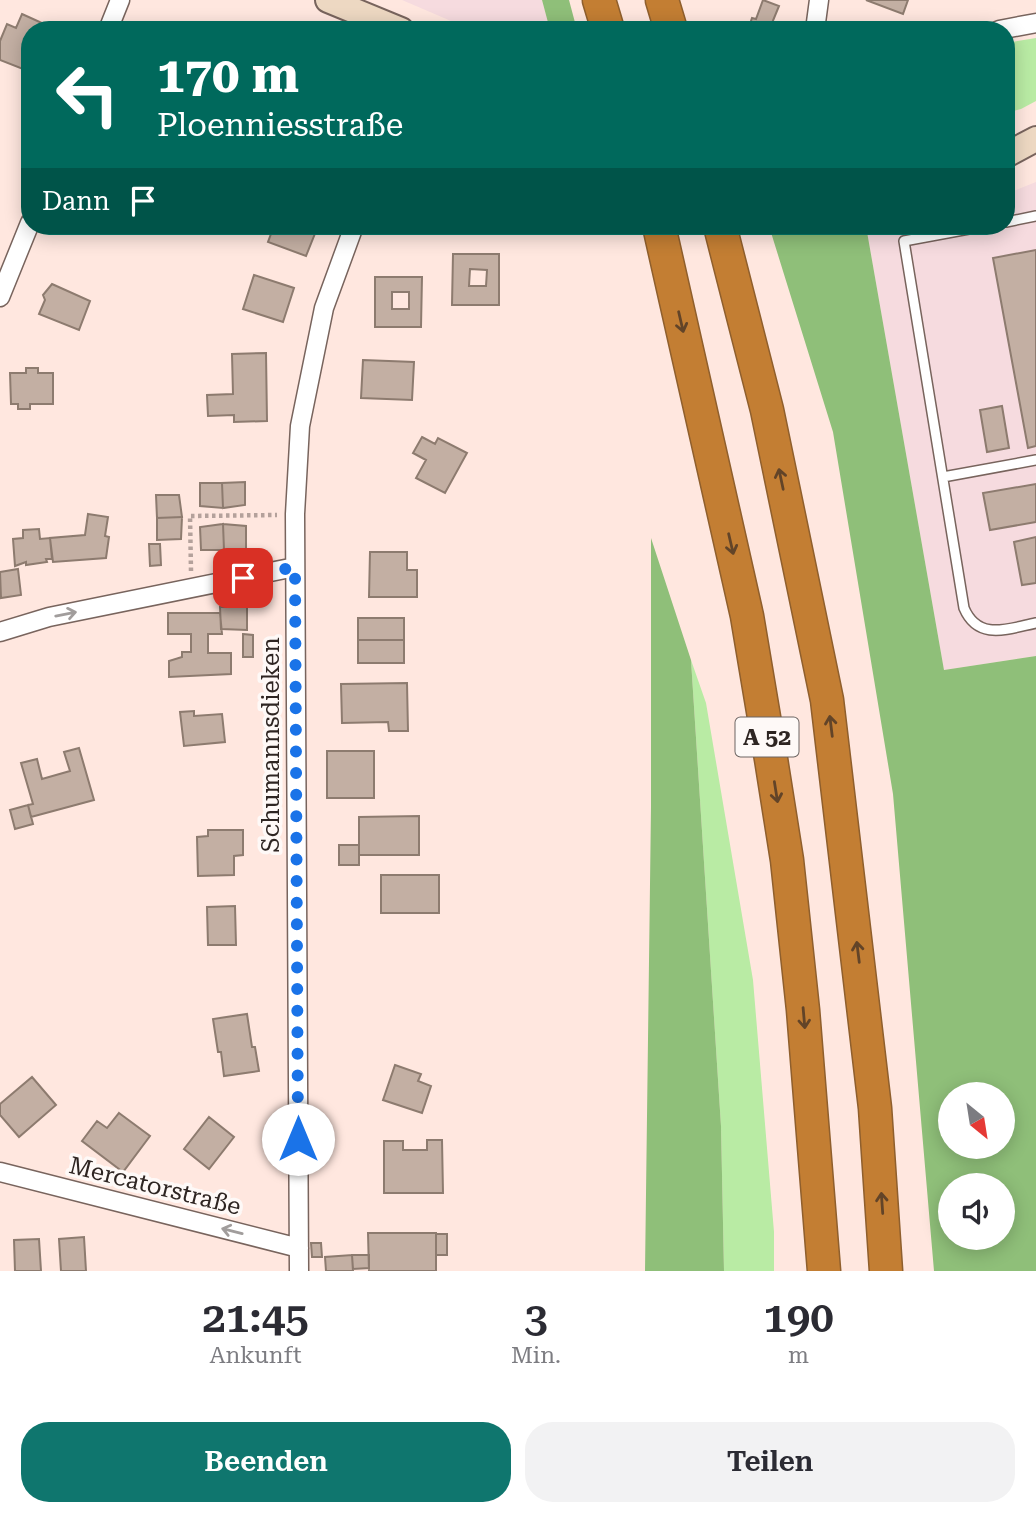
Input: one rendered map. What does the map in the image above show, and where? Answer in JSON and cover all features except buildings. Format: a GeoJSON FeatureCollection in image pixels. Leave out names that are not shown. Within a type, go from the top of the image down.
{"type":"FeatureCollection","features":[{"type":"Feature","properties":{"kind":"highway"},"geometry":{"type":"LineString","coordinates":[[599,0],[605,21]]}},
{"type":"Feature","properties":{"kind":"highway"},"geometry":{"type":"LineString","coordinates":[[662,0],[668,21]]}},
{"type":"Feature","properties":{"kind":"highway","name":"A 52"},"geometry":{"type":"LineString","coordinates":[[661,235],[747,616],[787,860],[803,1010],[824,1271]]}},
{"type":"Feature","properties":{"kind":"highway","name":"A 52"},"geometry":{"type":"LineString","coordinates":[[722,235],[767,410],[827,700],[876,1108],[886,1271]]}},
{"type":"Feature","properties":{"kind":"street"},"geometry":{"type":"LineString","coordinates":[[112,21],[120,0]]}},
{"type":"Feature","properties":{"kind":"street"},"geometry":{"type":"LineString","coordinates":[[328,0],[379,21]]}},
{"type":"Feature","properties":{"kind":"street"},"geometry":{"type":"LineString","coordinates":[[816,21],[819,0]]}},
{"type":"Feature","properties":{"kind":"street"},"geometry":{"type":"LineString","coordinates":[[1015,27],[1036,23]]}},
{"type":"Feature","properties":{"kind":"street"},"geometry":{"type":"LineString","coordinates":[[1015,150],[1036,139]]}},
{"type":"Feature","properties":{"kind":"street"},"geometry":{"type":"LineString","coordinates":[[0,297],[25,235]]}},
{"type":"Feature","properties":{"kind":"street","name":"Schumannsdieken"},"geometry":{"type":"LineString","coordinates":[[299,1271],[295,514],[300,426],[324,308],[351,235]]}},
{"type":"Feature","properties":{"kind":"street"},"geometry":{"type":"LineString","coordinates":[[0,632],[50,617],[295,567]]}},
{"type":"Feature","properties":{"kind":"street","name":"Mercatorstraße"},"geometry":{"type":"LineString","coordinates":[[0,1172],[299,1248]]}},
{"type":"Feature","properties":{"kind":"lane"},"geometry":{"type":"LineString","coordinates":[[1015,220],[1036,216]]}},
{"type":"Feature","properties":{"kind":"lane"},"geometry":{"type":"LineString","coordinates":[[936,235],[904,241],[964,608],[970,621],[983,630],[1036,623]]}},
{"type":"Feature","properties":{"kind":"lane"},"geometry":{"type":"LineString","coordinates":[[943,477],[1036,460]]}},
{"type":"Feature","properties":{"kind":"path"},"geometry":{"type":"LineString","coordinates":[[191,588],[190,516],[295,514]]}},
{"type":"Feature","properties":{"kind":"shaded area"},"geometry":{"type":"Polygon","coordinates":[[[402,0],[542,0],[548,21],[451,21],[402,0]]]}},
{"type":"Feature","properties":{"kind":"shaded area"},"geometry":{"type":"Polygon","coordinates":[[[1036,182],[1036,656],[944,670],[868,235],[1015,235],[1015,190],[1036,182]]]}},
{"type":"Feature","properties":{"kind":"green space"},"geometry":{"type":"Polygon","coordinates":[[[542,0],[569,0],[575,21],[548,21],[542,0]]]}},
{"type":"Feature","properties":{"kind":"green space"},"geometry":{"type":"Polygon","coordinates":[[[1036,38],[1036,101],[1015,111],[1015,42],[1036,38]]]}},
{"type":"Feature","properties":{"kind":"green space"},"geometry":{"type":"Polygon","coordinates":[[[772,235],[868,235],[944,670],[1036,656],[1036,1271],[934,1271],[893,794],[833,432],[772,235]]]}},
{"type":"Feature","properties":{"kind":"green space"},"geometry":{"type":"Polygon","coordinates":[[[651,538],[691,660],[721,1126],[724,1271],[645,1271],[651,807],[651,538]]]}},
{"type":"Feature","properties":{"kind":"green space"},"geometry":{"type":"Polygon","coordinates":[[[691,660],[706,703],[753,980],[774,1232],[774,1271],[724,1271],[721,1126],[691,660]]]}},
{"type":"Feature","properties":{"kind":"route"},"geometry":{"type":"LineString","coordinates":[[243,578],[295,567],[298,1139]]}}]}
